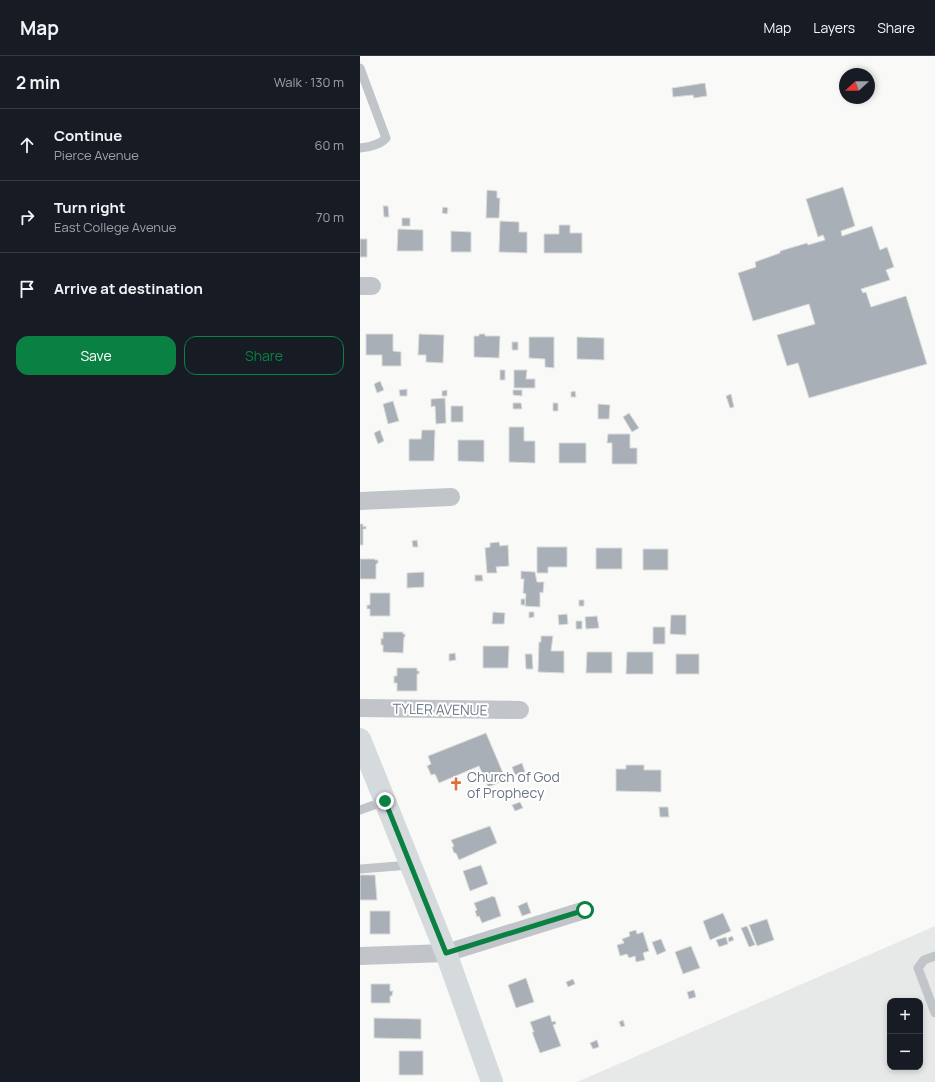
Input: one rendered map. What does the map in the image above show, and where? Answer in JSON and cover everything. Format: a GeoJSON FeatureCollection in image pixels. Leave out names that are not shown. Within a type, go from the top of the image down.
{"type":"FeatureCollection","features":[{"type":"Feature","properties":{"kind":"main road"},"geometry":{"type":"LineString","coordinates":[[360,739],[446,953],[492,1082]]}},
{"type":"Feature","properties":{"kind":"street"},"geometry":{"type":"LineString","coordinates":[[360,501],[452,497]]}},
{"type":"Feature","properties":{"kind":"street","name":"TYLER AVENUE"},"geometry":{"type":"LineString","coordinates":[[360,708],[520,710]]}},
{"type":"Feature","properties":{"kind":"street"},"geometry":{"type":"LineString","coordinates":[[360,956],[446,953],[585,910]]}},
{"type":"Feature","properties":{"kind":"lane"},"geometry":{"type":"LineString","coordinates":[[360,68],[386,138],[383,142],[360,148]]}},
{"type":"Feature","properties":{"kind":"lane"},"geometry":{"type":"LineString","coordinates":[[360,810],[385,801]]}},
{"type":"Feature","properties":{"kind":"lane"},"geometry":{"type":"LineString","coordinates":[[360,869],[410,865]]}},
{"type":"Feature","properties":{"kind":"lane"},"geometry":{"type":"LineString","coordinates":[[935,956],[924,960],[918,968],[935,1013]]}},
{"type":"Feature","properties":{"kind":"shaded area"},"geometry":{"type":"Polygon","coordinates":[[[935,926],[935,1082],[577,1082],[935,926]]]}},
{"type":"Feature","properties":{"kind":"building"},"geometry":{"type":"Polygon","coordinates":[[[705,83],[707,96],[694,98],[693,95],[673,97],[672,88],[705,83]]]}},
{"type":"Feature","properties":{"kind":"building"},"geometry":{"type":"Polygon","coordinates":[[[843,187],[855,226],[841,231],[842,236],[872,226],[880,250],[887,247],[894,267],[886,270],[890,280],[861,289],[863,293],[866,292],[871,307],[906,296],[927,364],[809,398],[798,363],[787,366],[777,335],[815,324],[809,304],[753,321],[738,273],[756,267],[755,262],[780,253],[780,251],[807,243],[808,245],[825,240],[823,235],[818,237],[806,199],[843,187]]]}},
{"type":"Feature","properties":{"kind":"building"},"geometry":{"type":"Polygon","coordinates":[[[487,190],[497,191],[497,198],[500,198],[499,218],[486,218],[487,190]]]}},
{"type":"Feature","properties":{"kind":"building"},"geometry":{"type":"Polygon","coordinates":[[[383,206],[388,206],[389,217],[384,217],[383,206]]]}},
{"type":"Feature","properties":{"kind":"building"},"geometry":{"type":"Polygon","coordinates":[[[443,207],[448,208],[447,214],[442,213],[443,207]]]}},
{"type":"Feature","properties":{"kind":"building"},"geometry":{"type":"Polygon","coordinates":[[[402,218],[410,218],[410,226],[402,226],[402,218]]]}},
{"type":"Feature","properties":{"kind":"building"},"geometry":{"type":"Polygon","coordinates":[[[500,221],[519,222],[519,232],[527,232],[527,253],[499,252],[500,221]]]}},
{"type":"Feature","properties":{"kind":"building"},"geometry":{"type":"Polygon","coordinates":[[[559,225],[570,225],[570,233],[582,233],[582,253],[544,253],[544,234],[559,234],[559,225]]]}},
{"type":"Feature","properties":{"kind":"building"},"geometry":{"type":"Polygon","coordinates":[[[398,229],[423,230],[423,251],[397,251],[398,229]]]}},
{"type":"Feature","properties":{"kind":"building"},"geometry":{"type":"Polygon","coordinates":[[[451,231],[471,232],[471,252],[451,252],[451,231]]]}},
{"type":"Feature","properties":{"kind":"building"},"geometry":{"type":"Polygon","coordinates":[[[360,239],[367,239],[367,257],[360,257],[360,239]]]}},
{"type":"Feature","properties":{"kind":"building"},"geometry":{"type":"Polygon","coordinates":[[[366,334],[393,334],[393,351],[401,352],[401,366],[382,366],[382,355],[366,355],[366,334]]]}},
{"type":"Feature","properties":{"kind":"building"},"geometry":{"type":"Polygon","coordinates":[[[419,334],[444,335],[443,363],[426,362],[426,355],[418,355],[419,334]]]}},
{"type":"Feature","properties":{"kind":"building"},"geometry":{"type":"Polygon","coordinates":[[[479,334],[485,334],[485,336],[500,336],[499,358],[474,357],[474,336],[479,336],[479,334]]]}},
{"type":"Feature","properties":{"kind":"building"},"geometry":{"type":"Polygon","coordinates":[[[529,337],[554,337],[554,368],[545,367],[545,359],[529,358],[529,337]]]}},
{"type":"Feature","properties":{"kind":"building"},"geometry":{"type":"Polygon","coordinates":[[[577,337],[604,338],[604,360],[577,359],[577,337]]]}},
{"type":"Feature","properties":{"kind":"building"},"geometry":{"type":"Polygon","coordinates":[[[512,342],[518,342],[518,350],[512,350],[512,342]]]}},
{"type":"Feature","properties":{"kind":"building"},"geometry":{"type":"Polygon","coordinates":[[[500,370],[505,370],[505,380],[500,380],[500,370]]]}},
{"type":"Feature","properties":{"kind":"building"},"geometry":{"type":"Polygon","coordinates":[[[514,370],[527,370],[526,379],[535,379],[535,388],[514,388],[514,370]]]}},
{"type":"Feature","properties":{"kind":"building"},"geometry":{"type":"Polygon","coordinates":[[[380,381],[384,390],[377,393],[374,384],[380,381]]]}},
{"type":"Feature","properties":{"kind":"building"},"geometry":{"type":"Polygon","coordinates":[[[407,389],[407,396],[400,396],[399,390],[407,389]]]}},
{"type":"Feature","properties":{"kind":"building"},"geometry":{"type":"Polygon","coordinates":[[[447,390],[447,396],[442,396],[442,391],[447,390]]]}},
{"type":"Feature","properties":{"kind":"building"},"geometry":{"type":"Polygon","coordinates":[[[513,390],[522,390],[522,396],[513,395],[513,390]]]}},
{"type":"Feature","properties":{"kind":"building"},"geometry":{"type":"Polygon","coordinates":[[[575,391],[576,397],[571,397],[571,392],[575,391]]]}},
{"type":"Feature","properties":{"kind":"building"},"geometry":{"type":"Polygon","coordinates":[[[731,394],[734,407],[730,408],[726,396],[731,394]]]}},
{"type":"Feature","properties":{"kind":"building"},"geometry":{"type":"Polygon","coordinates":[[[445,398],[446,423],[436,424],[435,406],[431,407],[431,399],[445,398]]]}},
{"type":"Feature","properties":{"kind":"building"},"geometry":{"type":"Polygon","coordinates":[[[393,401],[399,421],[388,424],[383,404],[393,401]]]}},
{"type":"Feature","properties":{"kind":"building"},"geometry":{"type":"Polygon","coordinates":[[[513,403],[521,403],[522,409],[513,409],[513,403]]]}},
{"type":"Feature","properties":{"kind":"building"},"geometry":{"type":"Polygon","coordinates":[[[553,403],[558,403],[558,411],[553,411],[553,403]]]}},
{"type":"Feature","properties":{"kind":"building"},"geometry":{"type":"Polygon","coordinates":[[[598,404],[610,405],[609,419],[598,419],[598,404]]]}},
{"type":"Feature","properties":{"kind":"building"},"geometry":{"type":"Polygon","coordinates":[[[451,406],[463,406],[463,422],[451,422],[451,406]]]}},
{"type":"Feature","properties":{"kind":"building"},"geometry":{"type":"Polygon","coordinates":[[[629,413],[639,428],[632,432],[623,417],[629,413]]]}},
{"type":"Feature","properties":{"kind":"building"},"geometry":{"type":"Polygon","coordinates":[[[509,427],[524,427],[524,441],[535,441],[535,463],[509,462],[509,427]]]}},
{"type":"Feature","properties":{"kind":"building"},"geometry":{"type":"Polygon","coordinates":[[[380,430],[384,441],[378,444],[374,433],[380,430]]]}},
{"type":"Feature","properties":{"kind":"building"},"geometry":{"type":"Polygon","coordinates":[[[422,430],[435,430],[434,461],[409,461],[409,439],[421,439],[422,430]]]}},
{"type":"Feature","properties":{"kind":"building"},"geometry":{"type":"Polygon","coordinates":[[[608,434],[630,434],[630,448],[637,448],[637,464],[612,464],[612,443],[607,443],[608,434]]]}},
{"type":"Feature","properties":{"kind":"building"},"geometry":{"type":"Polygon","coordinates":[[[458,440],[484,440],[484,462],[458,461],[458,440]]]}},
{"type":"Feature","properties":{"kind":"building"},"geometry":{"type":"Polygon","coordinates":[[[559,443],[586,443],[586,463],[559,463],[559,443]]]}},
{"type":"Feature","properties":{"kind":"building"},"geometry":{"type":"Polygon","coordinates":[[[360,524],[363,524],[363,527],[366,526],[366,529],[363,529],[363,545],[360,545],[360,524]]]}},
{"type":"Feature","properties":{"kind":"building"},"geometry":{"type":"Polygon","coordinates":[[[417,540],[418,547],[413,547],[412,541],[417,540]]]}},
{"type":"Feature","properties":{"kind":"building"},"geometry":{"type":"Polygon","coordinates":[[[499,542],[500,546],[508,545],[509,566],[496,567],[497,573],[487,573],[485,548],[490,547],[490,543],[499,542]]]}},
{"type":"Feature","properties":{"kind":"building"},"geometry":{"type":"Polygon","coordinates":[[[537,547],[567,547],[567,567],[548,567],[548,573],[537,573],[537,547]]]}},
{"type":"Feature","properties":{"kind":"building"},"geometry":{"type":"Polygon","coordinates":[[[596,548],[622,548],[622,569],[596,569],[596,548]]]}},
{"type":"Feature","properties":{"kind":"building"},"geometry":{"type":"Polygon","coordinates":[[[643,549],[668,549],[668,570],[643,570],[643,549]]]}},
{"type":"Feature","properties":{"kind":"building"},"geometry":{"type":"Polygon","coordinates":[[[360,559],[378,560],[378,563],[376,564],[376,579],[360,579],[360,559]]]}},
{"type":"Feature","properties":{"kind":"building"},"geometry":{"type":"Polygon","coordinates":[[[521,571],[535,572],[537,582],[544,582],[543,593],[540,592],[540,607],[525,606],[526,594],[523,593],[524,579],[521,579],[521,571]]]}},
{"type":"Feature","properties":{"kind":"building"},"geometry":{"type":"Polygon","coordinates":[[[424,572],[424,587],[407,588],[407,573],[424,572]]]}},
{"type":"Feature","properties":{"kind":"building"},"geometry":{"type":"Polygon","coordinates":[[[475,575],[482,575],[483,581],[475,581],[475,575]]]}},
{"type":"Feature","properties":{"kind":"building"},"geometry":{"type":"Polygon","coordinates":[[[370,593],[390,593],[390,616],[370,616],[370,609],[367,609],[367,605],[370,605],[370,593]]]}},
{"type":"Feature","properties":{"kind":"building"},"geometry":{"type":"Polygon","coordinates":[[[521,599],[525,599],[525,605],[521,605],[521,599]]]}},
{"type":"Feature","properties":{"kind":"building"},"geometry":{"type":"Polygon","coordinates":[[[579,600],[584,600],[584,606],[579,606],[579,600]]]}},
{"type":"Feature","properties":{"kind":"building"},"geometry":{"type":"Polygon","coordinates":[[[493,612],[505,613],[504,624],[492,624],[493,612]]]}},
{"type":"Feature","properties":{"kind":"building"},"geometry":{"type":"Polygon","coordinates":[[[529,612],[534,612],[534,617],[529,618],[529,612]]]}},
{"type":"Feature","properties":{"kind":"building"},"geometry":{"type":"Polygon","coordinates":[[[567,614],[568,624],[559,625],[558,615],[567,614]]]}},
{"type":"Feature","properties":{"kind":"building"},"geometry":{"type":"Polygon","coordinates":[[[671,615],[686,615],[686,635],[670,634],[671,615]]]}},
{"type":"Feature","properties":{"kind":"building"},"geometry":{"type":"Polygon","coordinates":[[[597,616],[599,628],[586,629],[585,617],[597,616]]]}},
{"type":"Feature","properties":{"kind":"building"},"geometry":{"type":"Polygon","coordinates":[[[576,621],[582,621],[582,629],[576,629],[576,621]]]}},
{"type":"Feature","properties":{"kind":"building"},"geometry":{"type":"Polygon","coordinates":[[[653,627],[665,627],[665,644],[653,644],[653,627]]]}},
{"type":"Feature","properties":{"kind":"building"},"geometry":{"type":"Polygon","coordinates":[[[383,632],[403,632],[403,634],[405,634],[403,653],[383,652],[381,638],[383,639],[383,632]]]}},
{"type":"Feature","properties":{"kind":"building"},"geometry":{"type":"Polygon","coordinates":[[[541,636],[553,636],[551,651],[564,651],[564,673],[538,672],[539,642],[541,642],[541,636]]]}},
{"type":"Feature","properties":{"kind":"building"},"geometry":{"type":"Polygon","coordinates":[[[483,646],[509,646],[508,668],[483,668],[483,646]]]}},
{"type":"Feature","properties":{"kind":"building"},"geometry":{"type":"Polygon","coordinates":[[[587,652],[612,652],[612,673],[586,673],[587,652]]]}},
{"type":"Feature","properties":{"kind":"building"},"geometry":{"type":"Polygon","coordinates":[[[627,652],[653,652],[653,674],[626,674],[627,652]]]}},
{"type":"Feature","properties":{"kind":"building"},"geometry":{"type":"Polygon","coordinates":[[[455,653],[456,660],[449,661],[449,654],[455,653]]]}},
{"type":"Feature","properties":{"kind":"building"},"geometry":{"type":"Polygon","coordinates":[[[525,654],[532,654],[533,669],[526,669],[525,654]]]}},
{"type":"Feature","properties":{"kind":"building"},"geometry":{"type":"Polygon","coordinates":[[[676,654],[699,654],[699,674],[676,674],[676,654]]]}},
{"type":"Feature","properties":{"kind":"building"},"geometry":{"type":"Polygon","coordinates":[[[397,668],[417,668],[419,674],[417,674],[417,691],[397,691],[397,683],[394,683],[394,676],[397,676],[397,668]]]}},
{"type":"Feature","properties":{"kind":"building"},"geometry":{"type":"Polygon","coordinates":[[[486,733],[506,780],[488,787],[479,766],[439,783],[435,774],[431,775],[427,766],[431,764],[428,756],[486,733]]]}},
{"type":"Feature","properties":{"kind":"building"},"geometry":{"type":"Polygon","coordinates":[[[522,763],[525,772],[515,775],[512,767],[522,763]]]}},
{"type":"Feature","properties":{"kind":"building"},"geometry":{"type":"Polygon","coordinates":[[[626,765],[644,765],[644,770],[661,770],[661,792],[616,791],[616,769],[626,769],[626,765]]]}},
{"type":"Feature","properties":{"kind":"building"},"geometry":{"type":"Polygon","coordinates":[[[520,802],[523,808],[515,811],[512,805],[520,802]]]}},
{"type":"Feature","properties":{"kind":"building"},"geometry":{"type":"Polygon","coordinates":[[[659,807],[668,807],[669,817],[660,817],[659,807]]]}},
{"type":"Feature","properties":{"kind":"building"},"geometry":{"type":"Polygon","coordinates":[[[490,826],[497,843],[459,860],[456,853],[454,853],[452,847],[454,846],[451,840],[490,826]]]}},
{"type":"Feature","properties":{"kind":"building"},"geometry":{"type":"Polygon","coordinates":[[[481,865],[488,884],[470,891],[463,871],[481,865]]]}},
{"type":"Feature","properties":{"kind":"building"},"geometry":{"type":"Polygon","coordinates":[[[360,875],[375,875],[377,900],[360,900],[360,875]]]}},
{"type":"Feature","properties":{"kind":"building"},"geometry":{"type":"Polygon","coordinates":[[[493,896],[495,897],[501,916],[482,923],[479,916],[477,917],[475,911],[477,910],[474,903],[493,896]]]}},
{"type":"Feature","properties":{"kind":"building"},"geometry":{"type":"Polygon","coordinates":[[[527,902],[531,913],[522,916],[518,906],[527,902]]]}},
{"type":"Feature","properties":{"kind":"building"},"geometry":{"type":"Polygon","coordinates":[[[370,911],[390,911],[390,934],[370,934],[370,911]]]}},
{"type":"Feature","properties":{"kind":"building"},"geometry":{"type":"Polygon","coordinates":[[[723,913],[731,931],[710,940],[703,921],[723,913]]]}},
{"type":"Feature","properties":{"kind":"building"},"geometry":{"type":"Polygon","coordinates":[[[767,919],[774,940],[757,946],[749,925],[767,919]]]}},
{"type":"Feature","properties":{"kind":"building"},"geometry":{"type":"Polygon","coordinates":[[[747,926],[755,945],[749,947],[741,928],[747,926]]]}},
{"type":"Feature","properties":{"kind":"building"},"geometry":{"type":"Polygon","coordinates":[[[636,930],[637,934],[643,932],[649,951],[643,953],[645,960],[636,962],[635,956],[629,958],[627,954],[620,956],[617,945],[624,943],[622,939],[630,936],[629,932],[636,930]]]}},
{"type":"Feature","properties":{"kind":"building"},"geometry":{"type":"Polygon","coordinates":[[[732,936],[734,940],[729,942],[728,938],[732,936]]]}},
{"type":"Feature","properties":{"kind":"building"},"geometry":{"type":"Polygon","coordinates":[[[726,937],[728,944],[719,947],[716,940],[726,937]]]}},
{"type":"Feature","properties":{"kind":"building"},"geometry":{"type":"Polygon","coordinates":[[[661,939],[666,951],[657,955],[652,942],[661,939]]]}},
{"type":"Feature","properties":{"kind":"building"},"geometry":{"type":"Polygon","coordinates":[[[691,946],[700,968],[683,974],[675,952],[691,946]]]}},
{"type":"Feature","properties":{"kind":"building"},"geometry":{"type":"Polygon","coordinates":[[[526,978],[534,1002],[516,1008],[508,985],[526,978]]]}},
{"type":"Feature","properties":{"kind":"building"},"geometry":{"type":"Polygon","coordinates":[[[573,979],[575,984],[568,987],[566,982],[573,979]]]}},
{"type":"Feature","properties":{"kind":"building"},"geometry":{"type":"Polygon","coordinates":[[[371,984],[390,984],[390,991],[393,991],[392,996],[390,996],[390,1003],[371,1003],[371,984]]]}},
{"type":"Feature","properties":{"kind":"building"},"geometry":{"type":"Polygon","coordinates":[[[694,990],[696,997],[689,999],[687,992],[694,990]]]}},
{"type":"Feature","properties":{"kind":"building"},"geometry":{"type":"Polygon","coordinates":[[[550,1015],[552,1022],[555,1021],[556,1024],[553,1025],[561,1046],[540,1053],[530,1022],[550,1015]]]}},
{"type":"Feature","properties":{"kind":"building"},"geometry":{"type":"Polygon","coordinates":[[[374,1018],[421,1019],[421,1039],[374,1038],[374,1018]]]}},
{"type":"Feature","properties":{"kind":"building"},"geometry":{"type":"Polygon","coordinates":[[[623,1020],[625,1026],[621,1027],[619,1022],[623,1020]]]}},
{"type":"Feature","properties":{"kind":"building"},"geometry":{"type":"Polygon","coordinates":[[[597,1040],[599,1047],[593,1049],[590,1043],[597,1040]]]}},
{"type":"Feature","properties":{"kind":"building"},"geometry":{"type":"Polygon","coordinates":[[[399,1051],[423,1051],[423,1075],[399,1075],[399,1051]]]}},
{"type":"Feature","properties":{"kind":"place","name":"Church of God of Prophecy"},"geometry":{"type":"Point","coordinates":[456,784]}},
{"type":"Feature","properties":{"kind":"route"},"geometry":{"type":"LineString","coordinates":[[385,801],[446,953],[585,910]]}}]}
